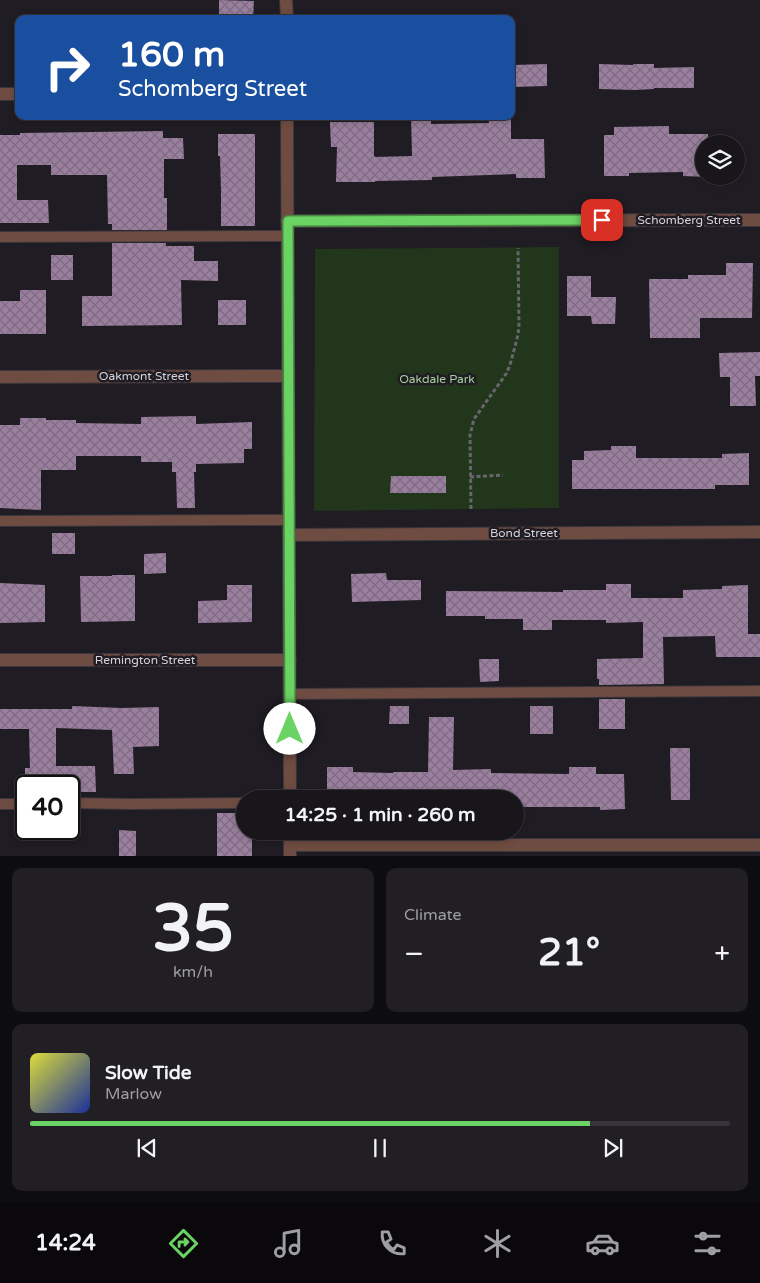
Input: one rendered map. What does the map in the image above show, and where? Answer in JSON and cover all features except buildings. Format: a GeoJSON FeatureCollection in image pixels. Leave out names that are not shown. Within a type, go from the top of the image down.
{"type":"FeatureCollection","features":[{"type":"Feature","properties":{"kind":"street"},"geometry":{"type":"LineString","coordinates":[[286,0],[286,15]]}},
{"type":"Feature","properties":{"kind":"street"},"geometry":{"type":"LineString","coordinates":[[0,94],[15,94]]}},
{"type":"Feature","properties":{"kind":"street"},"geometry":{"type":"LineString","coordinates":[[287,120],[290,790]]}},
{"type":"Feature","properties":{"kind":"street","name":"Schomberg Street"},"geometry":{"type":"LineString","coordinates":[[288,221],[760,220]]}},
{"type":"Feature","properties":{"kind":"street","name":"Oakmont Street"},"geometry":{"type":"LineString","coordinates":[[0,377],[288,376]]}},
{"type":"Feature","properties":{"kind":"street","name":"Bond Street"},"geometry":{"type":"LineString","coordinates":[[289,535],[760,532]]}},
{"type":"Feature","properties":{"kind":"street","name":"Remington Street"},"geometry":{"type":"LineString","coordinates":[[0,660],[290,660]]}},
{"type":"Feature","properties":{"kind":"street"},"geometry":{"type":"LineString","coordinates":[[290,850],[760,845]]}},
{"type":"Feature","properties":{"kind":"lane"},"geometry":{"type":"LineString","coordinates":[[0,237],[288,236]]}},
{"type":"Feature","properties":{"kind":"lane"},"geometry":{"type":"LineString","coordinates":[[0,521],[289,520]]}},
{"type":"Feature","properties":{"kind":"lane"},"geometry":{"type":"LineString","coordinates":[[290,694],[760,692]]}},
{"type":"Feature","properties":{"kind":"lane"},"geometry":{"type":"LineString","coordinates":[[80,803],[236,803]]}},
{"type":"Feature","properties":{"kind":"lane"},"geometry":{"type":"LineString","coordinates":[[0,804],[15,804]]}},
{"type":"Feature","properties":{"kind":"path"},"geometry":{"type":"LineString","coordinates":[[471,509],[470,434],[474,420],[506,374],[517,339],[518,248]]}},
{"type":"Feature","properties":{"kind":"path"},"geometry":{"type":"LineString","coordinates":[[470,477],[503,476]]}},
{"type":"Feature","properties":{"kind":"green space","name":"Oakdale Park"},"geometry":{"type":"Polygon","coordinates":[[[559,247],[559,508],[314,511],[315,249],[559,247]]]}},
{"type":"Feature","properties":{"kind":"route"},"geometry":{"type":"LineString","coordinates":[[290,729],[288,221],[602,220]]}}]}
